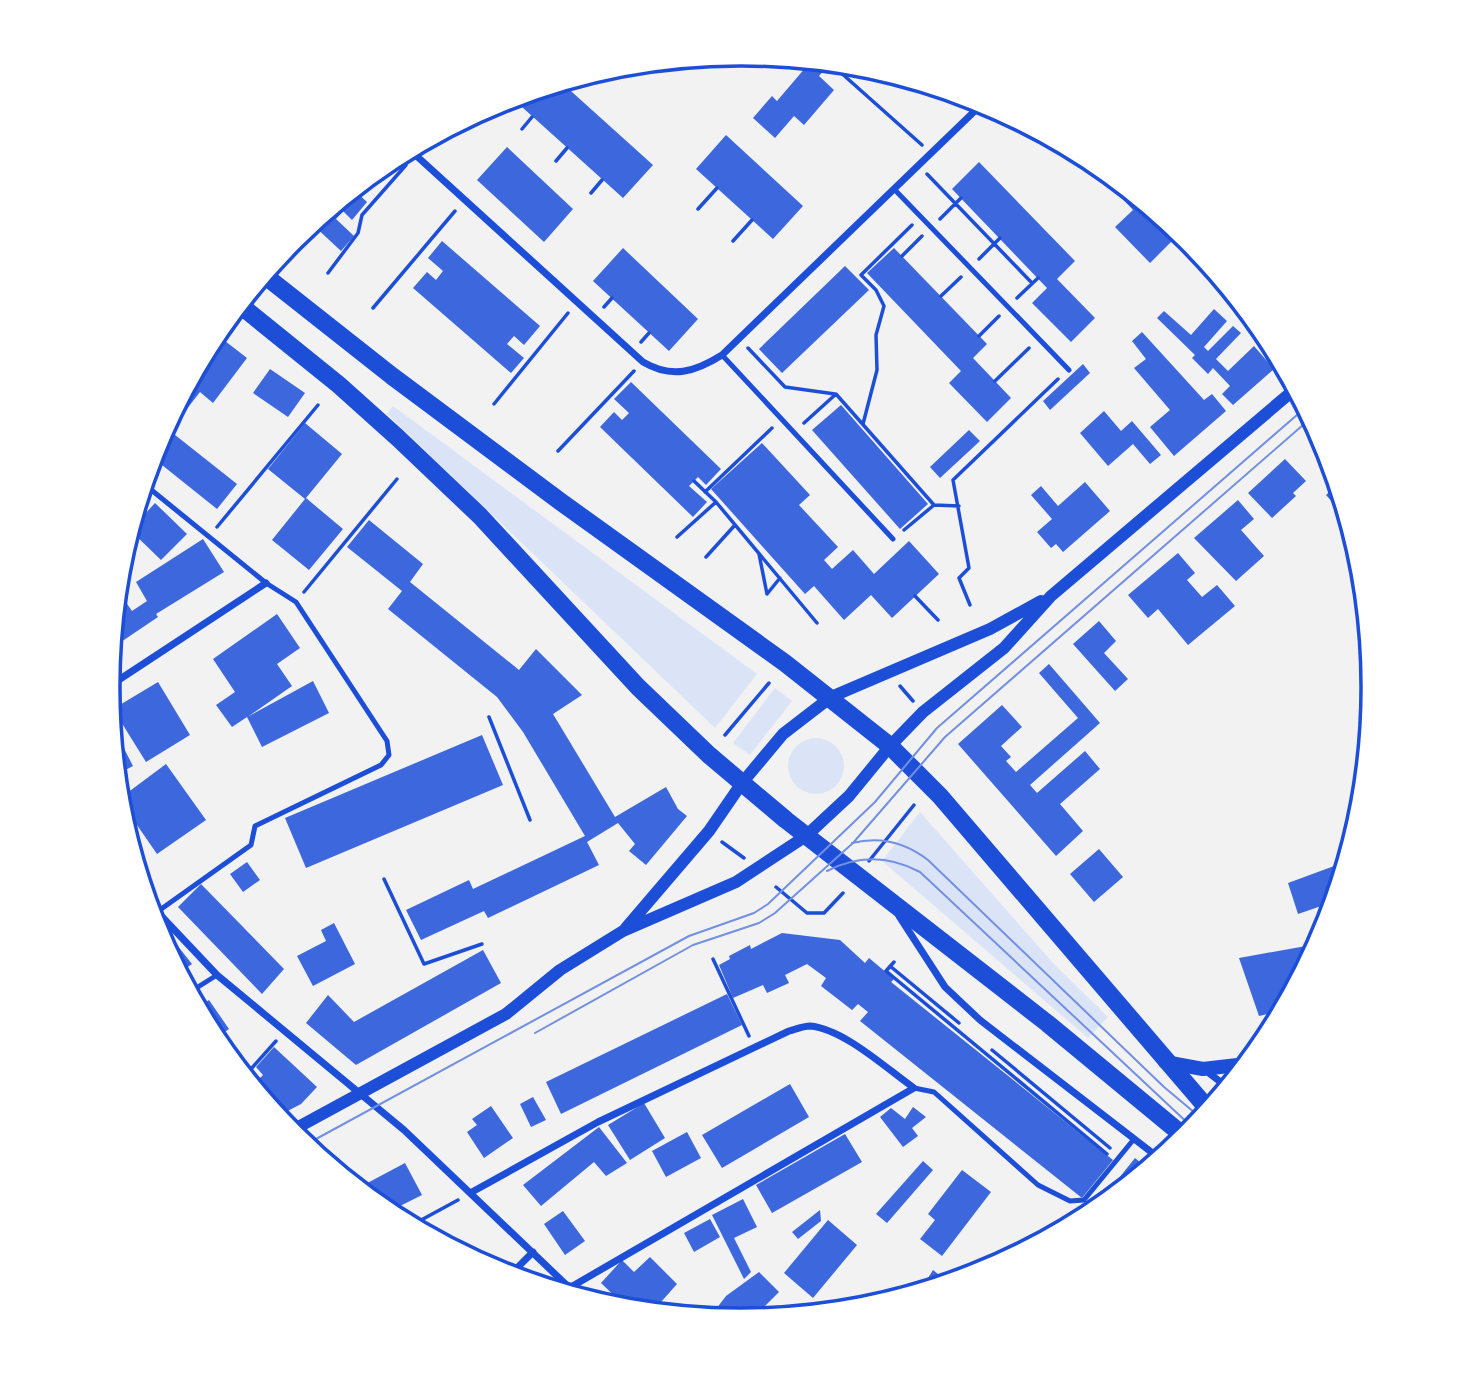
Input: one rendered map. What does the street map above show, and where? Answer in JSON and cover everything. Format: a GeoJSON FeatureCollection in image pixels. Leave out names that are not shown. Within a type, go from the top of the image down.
{"type":"FeatureCollection","features":[{"type":"Feature","properties":{"kind":"main road"},"geometry":{"type":"LineString","coordinates":[[272,281],[561,502],[831,697],[890,746],[940,796],[1201,1102]]}},
{"type":"Feature","properties":{"kind":"main road"},"geometry":{"type":"LineString","coordinates":[[247,311],[346,391],[407,446],[480,516],[638,687],[742,783],[1176,1129]]}},
{"type":"Feature","properties":{"kind":"main road"},"geometry":{"type":"LineString","coordinates":[[1165,1062],[1203,1069],[1233,1066]]}},
{"type":"Feature","properties":{"kind":"street"},"geometry":{"type":"LineString","coordinates":[[419,157],[643,362],[659,371],[677,373],[701,368],[722,355],[973,112]]}},
{"type":"Feature","properties":{"kind":"street"},"geometry":{"type":"LineString","coordinates":[[301,1125],[506,1014],[561,970],[624,931],[736,882],[806,836],[849,796],[890,746],[923,712],[1004,648],[1051,596],[1288,395]]}},
{"type":"Feature","properties":{"kind":"street"},"geometry":{"type":"LineString","coordinates":[[120,679],[266,583]]}},
{"type":"Feature","properties":{"kind":"street"},"geometry":{"type":"LineString","coordinates":[[624,931],[709,831],[742,783],[783,734],[831,697],[990,629],[1051,596]]}},
{"type":"Feature","properties":{"kind":"street"},"geometry":{"type":"LineString","coordinates":[[890,900],[917,949],[945,987],[980,1020],[1152,1152]]}},
{"type":"Feature","properties":{"kind":"street"},"geometry":{"type":"LineString","coordinates":[[166,922],[217,975],[472,1192],[558,1280]]}},
{"type":"Feature","properties":{"kind":"street"},"geometry":{"type":"LineString","coordinates":[[472,1192],[598,1122],[789,1031],[808,1026],[825,1029],[860,1049],[914,1088],[574,1284]]}},
{"type":"Feature","properties":{"kind":"street"},"geometry":{"type":"LineString","coordinates":[[1203,1069],[1219,1081]]}},
{"type":"Feature","properties":{"kind":"street"},"geometry":{"type":"LineString","coordinates":[[519,1266],[533,1252]]}},
{"type":"Feature","properties":{"kind":"lane"},"geometry":{"type":"LineString","coordinates":[[894,190],[1069,370]]}},
{"type":"Feature","properties":{"kind":"lane"},"geometry":{"type":"LineString","coordinates":[[722,355],[783,417],[893,539]]}},
{"type":"Feature","properties":{"kind":"lane"},"geometry":{"type":"LineString","coordinates":[[152,490],[266,583],[296,602],[387,741],[389,754],[381,765],[255,826],[251,845],[161,909]]}},
{"type":"Feature","properties":{"kind":"lane"},"geometry":{"type":"LineString","coordinates":[[198,987],[217,975]]}},
{"type":"Feature","properties":{"kind":"lane"},"geometry":{"type":"LineString","coordinates":[[914,1088],[934,1092],[1038,1185],[1057,1197],[1070,1201],[1084,1200],[1134,1139]]}},
{"type":"Feature","properties":{"kind":"path"},"geometry":{"type":"LineString","coordinates":[[843,75],[931,153]]}},
{"type":"Feature","properties":{"kind":"path"},"geometry":{"type":"LineString","coordinates":[[522,128],[532,117]]}},
{"type":"Feature","properties":{"kind":"path"},"geometry":{"type":"LineString","coordinates":[[556,161],[567,148]]}},
{"type":"Feature","properties":{"kind":"path"},"geometry":{"type":"LineString","coordinates":[[918,165],[1032,283]]}},
{"type":"Feature","properties":{"kind":"path"},"geometry":{"type":"LineString","coordinates":[[328,273],[358,233],[362,215],[399,169]]}},
{"type":"Feature","properties":{"kind":"path"},"geometry":{"type":"LineString","coordinates":[[591,193],[602,180]]}},
{"type":"Feature","properties":{"kind":"path"},"geometry":{"type":"LineString","coordinates":[[698,209],[717,188]]}},
{"type":"Feature","properties":{"kind":"path"},"geometry":{"type":"LineString","coordinates":[[373,308],[465,198]]}},
{"type":"Feature","properties":{"kind":"path"},"geometry":{"type":"LineString","coordinates":[[863,424],[877,370],[876,335],[884,306],[876,290],[861,275],[920,216]]}},
{"type":"Feature","properties":{"kind":"path"},"geometry":{"type":"LineString","coordinates":[[733,241],[752,220]]}},
{"type":"Feature","properties":{"kind":"path"},"geometry":{"type":"LineString","coordinates":[[494,404],[578,302]]}},
{"type":"Feature","properties":{"kind":"path"},"geometry":{"type":"LineString","coordinates":[[740,338],[785,387],[836,394],[934,505]]}},
{"type":"Feature","properties":{"kind":"path"},"geometry":{"type":"LineString","coordinates":[[995,381],[1039,338]]}},
{"type":"Feature","properties":{"kind":"path"},"geometry":{"type":"LineString","coordinates":[[558,451],[643,362]]}},
{"type":"Feature","properties":{"kind":"path"},"geometry":{"type":"LineString","coordinates":[[971,605],[959,578],[969,568],[953,480],[1069,370]]}},
{"type":"Feature","properties":{"kind":"path"},"geometry":{"type":"LineString","coordinates":[[795,431],[836,394]]}},
{"type":"Feature","properties":{"kind":"path"},"geometry":{"type":"LineString","coordinates":[[210,535],[318,405]]}},
{"type":"Feature","properties":{"kind":"path"},"geometry":{"type":"LineString","coordinates":[[705,492],[783,417]]}},
{"type":"Feature","properties":{"kind":"path"},"geometry":{"type":"LineString","coordinates":[[296,602],[397,479]]}},
{"type":"Feature","properties":{"kind":"path"},"geometry":{"type":"LineString","coordinates":[[694,481],[736,525],[817,623]]}},
{"type":"Feature","properties":{"kind":"path"},"geometry":{"type":"LineString","coordinates":[[677,537],[716,502]]}},
{"type":"Feature","properties":{"kind":"path"},"geometry":{"type":"LineString","coordinates":[[893,539],[934,505],[959,506]]}},
{"type":"Feature","properties":{"kind":"path"},"geometry":{"type":"LineString","coordinates":[[706,557],[736,525]]}},
{"type":"Feature","properties":{"kind":"path"},"geometry":{"type":"LineString","coordinates":[[758,552],[767,594],[780,578]]}},
{"type":"Feature","properties":{"kind":"path"},"geometry":{"type":"LineString","coordinates":[[915,596],[938,620]]}},
{"type":"Feature","properties":{"kind":"path"},"geometry":{"type":"LineString","coordinates":[[725,735],[769,682]]}},
{"type":"Feature","properties":{"kind":"path"},"geometry":{"type":"LineString","coordinates":[[899,684],[915,703]]}},
{"type":"Feature","properties":{"kind":"path"},"geometry":{"type":"LineString","coordinates":[[489,717],[530,820]]}},
{"type":"Feature","properties":{"kind":"path"},"geometry":{"type":"LineString","coordinates":[[865,865],[914,805]]}},
{"type":"Feature","properties":{"kind":"path"},"geometry":{"type":"LineString","coordinates":[[720,840],[745,860]]}},
{"type":"Feature","properties":{"kind":"path"},"geometry":{"type":"LineString","coordinates":[[384,879],[424,964],[482,944]]}},
{"type":"Feature","properties":{"kind":"path"},"geometry":{"type":"LineString","coordinates":[[776,887],[807,913],[824,913],[843,893]]}},
{"type":"Feature","properties":{"kind":"path"},"geometry":{"type":"LineString","coordinates":[[713,959],[755,1048]]}},
{"type":"Feature","properties":{"kind":"path"},"geometry":{"type":"LineString","coordinates":[[894,962],[886,971],[1118,1158]]}},
{"type":"Feature","properties":{"kind":"path"},"geometry":{"type":"LineString","coordinates":[[251,1069],[284,1032]]}},
{"type":"Feature","properties":{"kind":"path"},"geometry":{"type":"LineString","coordinates":[[422,1219],[472,1192]]}},
{"type":"Feature","properties":{"kind":"shaded area"},"geometry":{"type":"Polygon","coordinates":[[[393,406],[757,674],[715,728],[387,414],[393,406]]]}},
{"type":"Feature","properties":{"kind":"shaded area"},"geometry":{"type":"Polygon","coordinates":[[[775,688],[792,701],[750,755],[733,743],[775,688]]]}},
{"type":"Feature","properties":{"kind":"shaded area"},"geometry":{"type":"Polygon","coordinates":[[[810,738],[822,738],[832,742],[840,750],[844,766],[840,782],[832,790],[822,794],[810,794],[800,790],[792,782],[788,772],[788,760],[792,750],[800,742],[810,738]]]}},
{"type":"Feature","properties":{"kind":"shaded area"},"geometry":{"type":"Polygon","coordinates":[[[920,812],[1054,964],[1108,1017],[1088,1038],[882,861],[920,812]]]}},
{"type":"Feature","properties":{"kind":"building"},"geometry":{"type":"Polygon","coordinates":[[[803,70],[822,72],[819,76],[834,90],[804,125],[794,116],[775,138],[753,118],[772,96],[777,101],[803,70]]]}},
{"type":"Feature","properties":{"kind":"building"},"geometry":{"type":"Polygon","coordinates":[[[571,91],[653,165],[623,198],[522,107],[571,91]]]}},
{"type":"Feature","properties":{"kind":"building"},"geometry":{"type":"Polygon","coordinates":[[[726,135],[803,206],[773,239],[696,169],[726,135]]]}},
{"type":"Feature","properties":{"kind":"building"},"geometry":{"type":"Polygon","coordinates":[[[507,147],[573,209],[544,242],[477,180],[507,147]]]}},
{"type":"Feature","properties":{"kind":"building"},"geometry":{"type":"Polygon","coordinates":[[[979,162],[1075,261],[1057,279],[1095,318],[1071,342],[1032,303],[1047,288],[952,189],[979,162]]]}},
{"type":"Feature","properties":{"kind":"building"},"geometry":{"type":"Polygon","coordinates":[[[361,197],[367,202],[352,220],[343,211],[336,219],[354,236],[341,251],[320,231],[331,220],[361,197]]]}},
{"type":"Feature","properties":{"kind":"building"},"geometry":{"type":"Polygon","coordinates":[[[1121,197],[1172,241],[1150,263],[1115,227],[1133,210],[1121,197]]]}},
{"type":"Feature","properties":{"kind":"building"},"geometry":{"type":"Polygon","coordinates":[[[442,241],[540,326],[524,345],[514,336],[507,344],[524,358],[511,373],[413,288],[427,272],[436,280],[443,271],[428,258],[442,241]]]}},
{"type":"Feature","properties":{"kind":"building"},"geometry":{"type":"Polygon","coordinates":[[[623,248],[698,319],[669,351],[593,281],[623,248]]]}},
{"type":"Feature","properties":{"kind":"building"},"geometry":{"type":"Polygon","coordinates":[[[894,248],[987,344],[973,358],[1011,398],[987,422],[949,383],[961,371],[867,273],[894,248]]]}},
{"type":"Feature","properties":{"kind":"building"},"geometry":{"type":"Polygon","coordinates":[[[845,266],[869,290],[782,373],[759,349],[845,266]]]}},
{"type":"Feature","properties":{"kind":"building"},"geometry":{"type":"Polygon","coordinates":[[[1214,309],[1227,321],[1204,347],[1208,351],[1233,326],[1241,333],[1216,359],[1228,371],[1254,346],[1273,370],[1233,405],[1222,394],[1230,386],[1213,368],[1208,374],[1192,358],[1195,355],[1157,318],[1164,311],[1191,335],[1214,309]]]}},
{"type":"Feature","properties":{"kind":"building"},"geometry":{"type":"Polygon","coordinates":[[[1142,332],[1204,400],[1212,394],[1226,411],[1174,456],[1150,427],[1170,410],[1134,368],[1146,359],[1132,341],[1142,332]]]}},
{"type":"Feature","properties":{"kind":"building"},"geometry":{"type":"Polygon","coordinates":[[[225,341],[247,358],[213,403],[200,392],[185,412],[225,341]]]}},
{"type":"Feature","properties":{"kind":"building"},"geometry":{"type":"Polygon","coordinates":[[[1083,364],[1090,373],[1050,410],[1043,401],[1083,364]]]}},
{"type":"Feature","properties":{"kind":"building"},"geometry":{"type":"Polygon","coordinates":[[[270,369],[305,393],[288,417],[253,393],[270,369]]]}},
{"type":"Feature","properties":{"kind":"building"},"geometry":{"type":"Polygon","coordinates":[[[631,382],[721,469],[706,485],[698,477],[689,486],[707,502],[693,517],[600,427],[614,412],[622,420],[629,413],[614,399],[631,382]]]}},
{"type":"Feature","properties":{"kind":"building"},"geometry":{"type":"Polygon","coordinates":[[[841,405],[928,504],[900,529],[812,430],[841,405]]]}},
{"type":"Feature","properties":{"kind":"building"},"geometry":{"type":"Polygon","coordinates":[[[1104,411],[1121,431],[1132,421],[1161,455],[1150,464],[1133,444],[1108,466],[1080,433],[1104,411]]]}},
{"type":"Feature","properties":{"kind":"building"},"geometry":{"type":"Polygon","coordinates":[[[305,423],[342,454],[306,498],[343,529],[309,570],[272,540],[305,499],[268,469],[305,423]]]}},
{"type":"Feature","properties":{"kind":"building"},"geometry":{"type":"Polygon","coordinates":[[[969,430],[980,441],[940,478],[930,467],[969,430]]]}},
{"type":"Feature","properties":{"kind":"building"},"geometry":{"type":"Polygon","coordinates":[[[174,434],[237,484],[217,509],[162,465],[174,434]]]}},
{"type":"Feature","properties":{"kind":"building"},"geometry":{"type":"Polygon","coordinates":[[[762,443],[810,495],[799,505],[838,547],[824,560],[832,569],[853,550],[874,574],[909,541],[939,574],[892,618],[871,595],[844,620],[814,586],[805,594],[711,489],[762,443]]]}},
{"type":"Feature","properties":{"kind":"building"},"geometry":{"type":"Polygon","coordinates":[[[1285,459],[1306,481],[1293,493],[1296,496],[1272,518],[1248,493],[1285,459]]]}},
{"type":"Feature","properties":{"kind":"building"},"geometry":{"type":"Polygon","coordinates":[[[1085,482],[1110,511],[1063,552],[1056,544],[1051,548],[1037,532],[1052,519],[1031,495],[1041,486],[1058,506],[1085,482]]]}},
{"type":"Feature","properties":{"kind":"building"},"geometry":{"type":"Polygon","coordinates":[[[1238,500],[1254,519],[1241,530],[1264,556],[1236,581],[1194,538],[1238,500]]]}},
{"type":"Feature","properties":{"kind":"building"},"geometry":{"type":"Polygon","coordinates":[[[155,503],[187,534],[161,560],[138,538],[145,514],[155,503]]]}},
{"type":"Feature","properties":{"kind":"building"},"geometry":{"type":"Polygon","coordinates":[[[369,520],[423,564],[410,582],[519,670],[536,649],[582,695],[553,714],[615,817],[666,787],[678,809],[687,816],[646,865],[629,851],[635,844],[618,823],[587,842],[599,865],[488,918],[484,911],[421,940],[406,910],[469,880],[473,889],[585,836],[523,732],[497,697],[388,609],[402,591],[347,547],[369,520]]]}},
{"type":"Feature","properties":{"kind":"building"},"geometry":{"type":"Polygon","coordinates":[[[203,539],[224,572],[156,614],[158,617],[121,642],[126,602],[132,611],[147,601],[136,582],[203,539]]]}},
{"type":"Feature","properties":{"kind":"building"},"geometry":{"type":"Polygon","coordinates":[[[1178,553],[1195,573],[1187,580],[1202,597],[1217,585],[1235,606],[1188,645],[1158,609],[1148,618],[1128,595],[1178,553]]]}},
{"type":"Feature","properties":{"kind":"building"},"geometry":{"type":"Polygon","coordinates":[[[277,614],[300,648],[277,664],[292,686],[249,716],[313,681],[329,713],[262,747],[247,717],[232,727],[216,705],[235,692],[213,659],[277,614]]]}},
{"type":"Feature","properties":{"kind":"building"},"geometry":{"type":"Polygon","coordinates":[[[1099,621],[1116,641],[1104,653],[1128,679],[1115,691],[1073,644],[1099,621]]]}},
{"type":"Feature","properties":{"kind":"building"},"geometry":{"type":"Polygon","coordinates":[[[1049,664],[1100,723],[1030,785],[1037,793],[1085,751],[1100,769],[1060,804],[1083,831],[1056,856],[958,744],[1002,705],[1022,727],[1001,746],[1011,757],[1006,761],[1016,772],[1078,718],[1039,673],[1049,664]]]}},
{"type":"Feature","properties":{"kind":"building"},"geometry":{"type":"Polygon","coordinates":[[[158,682],[190,735],[146,762],[121,722],[120,705],[158,682]]]}},
{"type":"Feature","properties":{"kind":"building"},"geometry":{"type":"Polygon","coordinates":[[[482,735],[503,785],[306,868],[285,818],[482,735]]]}},
{"type":"Feature","properties":{"kind":"building"},"geometry":{"type":"Polygon","coordinates":[[[123,746],[133,766],[125,770],[123,746]]]}},
{"type":"Feature","properties":{"kind":"building"},"geometry":{"type":"Polygon","coordinates":[[[166,764],[206,820],[157,854],[135,823],[129,791],[166,764]]]}},
{"type":"Feature","properties":{"kind":"building"},"geometry":{"type":"Polygon","coordinates":[[[1099,849],[1123,877],[1094,902],[1070,874],[1099,849]]]}},
{"type":"Feature","properties":{"kind":"building"},"geometry":{"type":"Polygon","coordinates":[[[247,862],[260,880],[243,892],[230,874],[247,862]]]}},
{"type":"Feature","properties":{"kind":"building"},"geometry":{"type":"Polygon","coordinates":[[[1334,866],[1321,906],[1298,914],[1288,883],[1334,866]]]}},
{"type":"Feature","properties":{"kind":"building"},"geometry":{"type":"Polygon","coordinates":[[[201,884],[284,969],[262,994],[178,907],[201,884]]]}},
{"type":"Feature","properties":{"kind":"building"},"geometry":{"type":"Polygon","coordinates":[[[334,923],[355,964],[313,986],[297,956],[326,941],[321,930],[334,923]]]}},
{"type":"Feature","properties":{"kind":"building"},"geometry":{"type":"Polygon","coordinates":[[[782,933],[840,940],[865,963],[869,958],[894,979],[891,982],[1113,1160],[1082,1198],[860,1021],[868,1012],[858,1004],[852,1010],[821,986],[826,978],[807,964],[785,975],[789,983],[767,993],[763,985],[733,998],[719,965],[730,959],[729,956],[750,945],[751,949],[782,933]]]}},
{"type":"Feature","properties":{"kind":"building"},"geometry":{"type":"Polygon","coordinates":[[[177,945],[192,964],[187,967],[184,961],[177,945]]]}},
{"type":"Feature","properties":{"kind":"building"},"geometry":{"type":"Polygon","coordinates":[[[1304,946],[1267,1014],[1259,1016],[1239,958],[1304,946]]]}},
{"type":"Feature","properties":{"kind":"building"},"geometry":{"type":"Polygon","coordinates":[[[483,950],[501,983],[356,1065],[306,1023],[328,995],[354,1022],[483,950]]]}},
{"type":"Feature","properties":{"kind":"building"},"geometry":{"type":"Polygon","coordinates":[[[727,994],[742,1025],[561,1114],[546,1082],[727,994]]]}},
{"type":"Feature","properties":{"kind":"building"},"geometry":{"type":"Polygon","coordinates":[[[209,1000],[229,1029],[225,1032],[206,1002],[209,1000]]]}},
{"type":"Feature","properties":{"kind":"building"},"geometry":{"type":"Polygon","coordinates":[[[274,1047],[317,1087],[301,1104],[288,1111],[259,1079],[263,1075],[256,1067],[274,1047]]]}},
{"type":"Feature","properties":{"kind":"building"},"geometry":{"type":"Polygon","coordinates":[[[790,1084],[809,1117],[722,1168],[702,1135],[790,1084]]]}},
{"type":"Feature","properties":{"kind":"building"},"geometry":{"type":"Polygon","coordinates":[[[533,1097],[546,1120],[531,1127],[520,1104],[533,1097]]]}},
{"type":"Feature","properties":{"kind":"building"},"geometry":{"type":"Polygon","coordinates":[[[644,1103],[665,1138],[630,1160],[608,1125],[644,1103]]]}},
{"type":"Feature","properties":{"kind":"building"},"geometry":{"type":"Polygon","coordinates":[[[491,1106],[513,1138],[484,1158],[467,1132],[477,1125],[472,1119],[491,1106]]]}},
{"type":"Feature","properties":{"kind":"building"},"geometry":{"type":"Polygon","coordinates":[[[913,1107],[926,1117],[912,1128],[918,1136],[903,1147],[880,1117],[891,1108],[905,1119],[913,1107]]]}},
{"type":"Feature","properties":{"kind":"building"},"geometry":{"type":"Polygon","coordinates":[[[599,1127],[627,1163],[606,1176],[594,1162],[541,1206],[523,1185],[599,1127]]]}},
{"type":"Feature","properties":{"kind":"building"},"geometry":{"type":"Polygon","coordinates":[[[687,1132],[701,1158],[666,1177],[652,1151],[687,1132]]]}},
{"type":"Feature","properties":{"kind":"building"},"geometry":{"type":"Polygon","coordinates":[[[845,1134],[862,1162],[772,1213],[756,1185],[845,1134]]]}},
{"type":"Feature","properties":{"kind":"building"},"geometry":{"type":"Polygon","coordinates":[[[1135,1158],[1140,1162],[1119,1179],[1135,1158]]]}},
{"type":"Feature","properties":{"kind":"building"},"geometry":{"type":"Polygon","coordinates":[[[923,1161],[933,1170],[887,1223],[876,1214],[923,1161]]]}},
{"type":"Feature","properties":{"kind":"building"},"geometry":{"type":"Polygon","coordinates":[[[405,1163],[422,1195],[400,1206],[368,1183],[405,1163]]]}},
{"type":"Feature","properties":{"kind":"building"},"geometry":{"type":"Polygon","coordinates":[[[962,1170],[991,1192],[942,1256],[920,1239],[935,1220],[928,1214],[962,1170]]]}},
{"type":"Feature","properties":{"kind":"building"},"geometry":{"type":"Polygon","coordinates":[[[743,1199],[757,1227],[734,1238],[751,1272],[744,1279],[712,1215],[743,1199]]]}},
{"type":"Feature","properties":{"kind":"building"},"geometry":{"type":"Polygon","coordinates":[[[820,1210],[821,1221],[798,1239],[792,1232],[820,1210]]]}},
{"type":"Feature","properties":{"kind":"building"},"geometry":{"type":"Polygon","coordinates":[[[563,1211],[585,1241],[565,1255],[544,1224],[563,1211]]]}},
{"type":"Feature","properties":{"kind":"building"},"geometry":{"type":"Polygon","coordinates":[[[710,1219],[720,1237],[694,1252],[684,1233],[710,1219]]]}},
{"type":"Feature","properties":{"kind":"building"},"geometry":{"type":"Polygon","coordinates":[[[828,1220],[857,1245],[813,1298],[784,1273],[828,1220]]]}},
{"type":"Feature","properties":{"kind":"building"},"geometry":{"type":"Polygon","coordinates":[[[650,1257],[677,1284],[661,1302],[613,1294],[601,1283],[622,1260],[634,1272],[650,1257]]]}},
{"type":"Feature","properties":{"kind":"building"},"geometry":{"type":"Polygon","coordinates":[[[933,1270],[939,1275],[928,1278],[933,1270]]]}},
{"type":"Feature","properties":{"kind":"building"},"geometry":{"type":"Polygon","coordinates":[[[759,1272],[779,1292],[764,1307],[718,1307],[726,1296],[759,1272]]]}},
{"type":"Feature","properties":{"kind":"tram line"},"geometry":{"type":"LineString","coordinates":[[316,1139],[689,936],[754,913],[768,904],[875,802],[937,728],[1298,414]]}},
{"type":"Feature","properties":{"kind":"tram line"},"geometry":{"type":"LineString","coordinates":[[535,1033],[693,945],[759,923],[775,913],[853,843],[945,737],[1303,425]]}},
{"type":"Feature","properties":{"kind":"tram line"},"geometry":{"type":"LineString","coordinates":[[852,843],[873,840],[892,842],[911,849],[928,860],[1164,1087],[1193,1111]]}},
{"type":"Feature","properties":{"kind":"tram line"},"geometry":{"type":"LineString","coordinates":[[827,871],[850,862],[886,860],[920,872],[1185,1120]]}}]}
